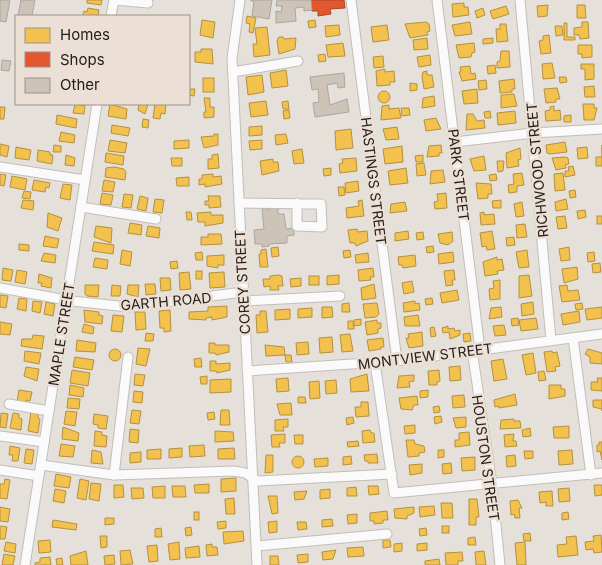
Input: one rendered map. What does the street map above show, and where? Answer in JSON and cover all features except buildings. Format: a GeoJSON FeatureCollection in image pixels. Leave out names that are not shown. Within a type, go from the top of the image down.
{"type":"FeatureCollection","features":[{"type":"Feature","properties":{"kind":"street"},"geometry":{"type":"LineString","coordinates":[[111,15],[114,0],[148,3],[147,0]]}},
{"type":"Feature","properties":{"kind":"street","name":"COREY STREET"},"geometry":{"type":"LineString","coordinates":[[240,0],[233,48],[233,72],[257,565]]}},
{"type":"Feature","properties":{"kind":"street","name":"HASTINGS STREET"},"geometry":{"type":"LineString","coordinates":[[351,0],[397,361]]}},
{"type":"Feature","properties":{"kind":"street","name":"PARK STREET"},"geometry":{"type":"LineString","coordinates":[[437,0],[455,142],[476,350]]}},
{"type":"Feature","properties":{"kind":"street","name":"RICHWOOD STREET"},"geometry":{"type":"LineString","coordinates":[[520,0],[534,133],[551,340]]}},
{"type":"Feature","properties":{"kind":"street"},"geometry":{"type":"LineString","coordinates":[[233,72],[298,61]]}},
{"type":"Feature","properties":{"kind":"street","name":"MAPLE STREET"},"geometry":{"type":"LineString","coordinates":[[25,565],[97,105]]}},
{"type":"Feature","properties":{"kind":"street"},"geometry":{"type":"LineString","coordinates":[[455,142],[534,133],[602,129]]}},
{"type":"Feature","properties":{"kind":"street"},"geometry":{"type":"LineString","coordinates":[[0,167],[85,180]]}},
{"type":"Feature","properties":{"kind":"street"},"geometry":{"type":"LineString","coordinates":[[239,203],[297,203]]}},
{"type":"Feature","properties":{"kind":"street"},"geometry":{"type":"LineString","coordinates":[[81,207],[156,219]]}},
{"type":"Feature","properties":{"kind":"street","name":"GARTH ROAD"},"geometry":{"type":"LineString","coordinates":[[0,288],[66,300],[128,307],[243,297],[340,296]]}},
{"type":"Feature","properties":{"kind":"street","name":"MONTVIEW STREET"},"geometry":{"type":"LineString","coordinates":[[248,371],[397,361],[602,334]]}},
{"type":"Feature","properties":{"kind":"street"},"geometry":{"type":"LineString","coordinates":[[573,338],[591,475]]}},
{"type":"Feature","properties":{"kind":"street","name":"HOUSTON STREET"},"geometry":{"type":"LineString","coordinates":[[476,350],[500,565]]}},
{"type":"Feature","properties":{"kind":"street"},"geometry":{"type":"LineString","coordinates":[[114,476],[128,358]]}},
{"type":"Feature","properties":{"kind":"street"},"geometry":{"type":"LineString","coordinates":[[375,363],[394,493],[602,474]]}},
{"type":"Feature","properties":{"kind":"street"},"geometry":{"type":"LineString","coordinates":[[9,404],[49,411]]}},
{"type":"Feature","properties":{"kind":"street"},"geometry":{"type":"LineString","coordinates":[[0,436],[44,442]]}},
{"type":"Feature","properties":{"kind":"street"},"geometry":{"type":"LineString","coordinates":[[41,465],[114,476],[234,471],[252,476],[258,481],[392,474]]}},
{"type":"Feature","properties":{"kind":"street"},"geometry":{"type":"LineString","coordinates":[[0,470],[39,476]]}},
{"type":"Feature","properties":{"kind":"street"},"geometry":{"type":"LineString","coordinates":[[257,546],[387,534]]}}]}
